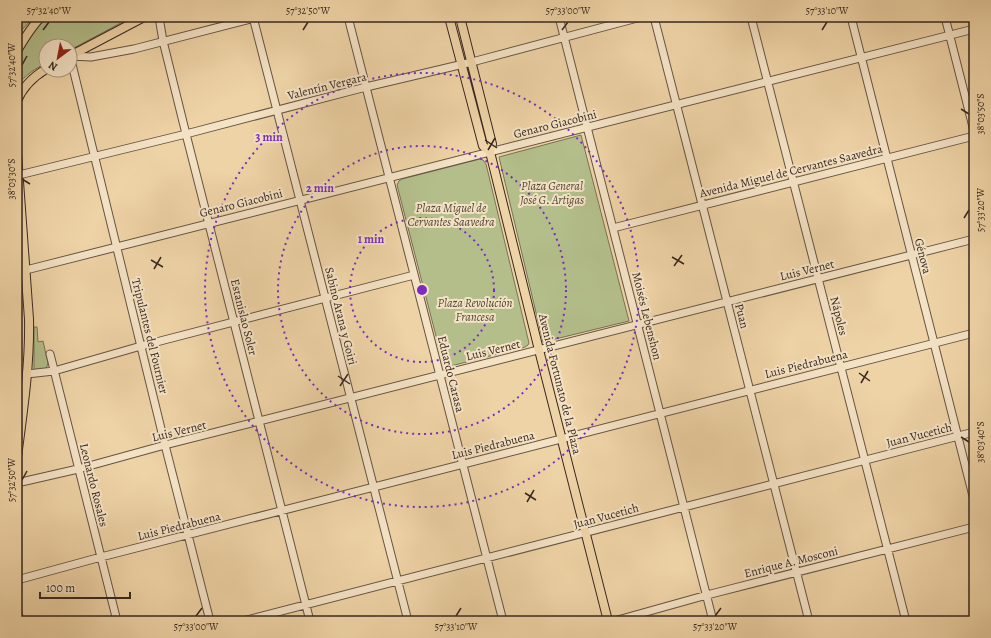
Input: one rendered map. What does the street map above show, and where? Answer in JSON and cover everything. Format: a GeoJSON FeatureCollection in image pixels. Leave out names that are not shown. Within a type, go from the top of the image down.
{"type":"FeatureCollection","features":[{"type":"Feature","properties":{"kind":"main road"},"geometry":{"type":"LineString","coordinates":[[17,40],[41,17]]}},
{"type":"Feature","properties":{"kind":"main road"},"geometry":{"type":"LineString","coordinates":[[78,52],[144,17]]}},
{"type":"Feature","properties":{"kind":"main road","name":"Avenida Fortunato de la Plaza"},"geometry":{"type":"LineString","coordinates":[[449,17],[483,146],[490,152]]}},
{"type":"Feature","properties":{"kind":"main road","name":"Avenida Fortunato de la Plaza"},"geometry":{"type":"LineString","coordinates":[[460,17],[492,144],[490,152],[608,621]]}},
{"type":"Feature","properties":{"kind":"main road"},"geometry":{"type":"LineString","coordinates":[[17,51],[33,25]]}},
{"type":"Feature","properties":{"kind":"main road"},"geometry":{"type":"LineString","coordinates":[[17,101],[20,93],[33,77],[38,74]]}},
{"type":"Feature","properties":{"kind":"main road"},"geometry":{"type":"LineString","coordinates":[[17,154],[30,340],[17,458]]}},
{"type":"Feature","properties":{"kind":"street","name":"Estanislao Soler"},"geometry":{"type":"LineString","coordinates":[[159,17],[163,41],[208,223],[310,621]]}},
{"type":"Feature","properties":{"kind":"street"},"geometry":{"type":"LineString","coordinates":[[78,57],[91,58],[134,49],[255,17]]}},
{"type":"Feature","properties":{"kind":"street","name":"Sabino Arana y Goiri"},"geometry":{"type":"LineString","coordinates":[[255,17],[277,110],[408,621]]}},
{"type":"Feature","properties":{"kind":"street","name":"Eduardo Carasa"},"geometry":{"type":"LineString","coordinates":[[348,17],[503,621]]}},
{"type":"Feature","properties":{"kind":"street","name":"Moisés Lebenshon"},"geometry":{"type":"LineString","coordinates":[[559,17],[713,621]]}},
{"type":"Feature","properties":{"kind":"street","name":"Valentín Vergara"},"geometry":{"type":"LineString","coordinates":[[19,175],[186,134],[366,87],[462,65],[641,17]]}},
{"type":"Feature","properties":{"kind":"street","name":"Puan"},"geometry":{"type":"LineString","coordinates":[[654,17],[809,621]]}},
{"type":"Feature","properties":{"kind":"street","name":"Nápoles"},"geometry":{"type":"LineString","coordinates":[[751,17],[906,621]]}},
{"type":"Feature","properties":{"kind":"street","name":"Génova"},"geometry":{"type":"LineString","coordinates":[[851,17],[974,500]]}},
{"type":"Feature","properties":{"kind":"street"},"geometry":{"type":"LineString","coordinates":[[945,17],[974,131]]}},
{"type":"Feature","properties":{"kind":"street","name":"Genaro Giacobini"},"geometry":{"type":"LineString","coordinates":[[26,270],[974,29]]}},
{"type":"Feature","properties":{"kind":"street","name":"Tripulantes del Fournier"},"geometry":{"type":"LineString","coordinates":[[75,78],[165,445],[210,621]]}},
{"type":"Feature","properties":{"kind":"street","name":"Avenida Miguel de Cervantes Saavedra"},"geometry":{"type":"LineString","coordinates":[[613,228],[974,136]]}},
{"type":"Feature","properties":{"kind":"street","name":"Luis Vernet"},"geometry":{"type":"LineString","coordinates":[[17,483],[78,469],[165,445],[974,239]]}},
{"type":"Feature","properties":{"kind":"street"},"geometry":{"type":"LineString","coordinates":[[27,374],[54,371],[142,346],[414,275]]}},
{"type":"Feature","properties":{"kind":"street","name":"Luis Piedrabuena"},"geometry":{"type":"LineString","coordinates":[[17,580],[188,534],[974,333]]}},
{"type":"Feature","properties":{"kind":"street","name":"Leonardo Rosales"},"geometry":{"type":"LineString","coordinates":[[50,354],[117,621]]}},
{"type":"Feature","properties":{"kind":"street","name":"Juan Vucetich"},"geometry":{"type":"LineString","coordinates":[[243,621],[974,432]]}},
{"type":"Feature","properties":{"kind":"street","name":"Enrique A. Mosconi"},"geometry":{"type":"LineString","coordinates":[[614,621],[707,595],[974,527]]}},
{"type":"Feature","properties":{"kind":"street"},"geometry":{"type":"LineString","coordinates":[[17,608],[20,621]]}},
{"type":"Feature","properties":{"kind":"green space"},"geometry":{"type":"Polygon","coordinates":[[[17,17],[34,17],[17,35],[17,17]]]}},
{"type":"Feature","properties":{"kind":"green space"},"geometry":{"type":"Polygon","coordinates":[[[47,17],[132,17],[78,46],[78,38],[38,38],[38,68],[23,79],[17,86],[16,66],[19,55],[38,26],[47,17]]]}},
{"type":"Feature","properties":{"kind":"green space","name":"Plaza General José G. Artigas"},"geometry":{"type":"Polygon","coordinates":[[[581,135],[629,321],[543,342],[499,157],[581,135]]]}},
{"type":"Feature","properties":{"kind":"green space"},"geometry":{"type":"Polygon","coordinates":[[[480,159],[486,164],[529,343],[525,347],[447,367],[443,363],[397,185],[402,179],[480,159]]]}},
{"type":"Feature","properties":{"kind":"green space"},"geometry":{"type":"Polygon","coordinates":[[[34,327],[37,327],[38,342],[43,341],[48,363],[46,369],[35,370],[34,368],[34,327]]]}},
{"type":"Feature","properties":{"kind":"park label","name":"Plaza Miguel de Cervantes Saavedra"},"geometry":{"type":"Point","coordinates":[451,215]}},
{"type":"Feature","properties":{"kind":"park label","name":"Plaza Revolución Francesa"},"geometry":{"type":"Point","coordinates":[475,310]}}]}
